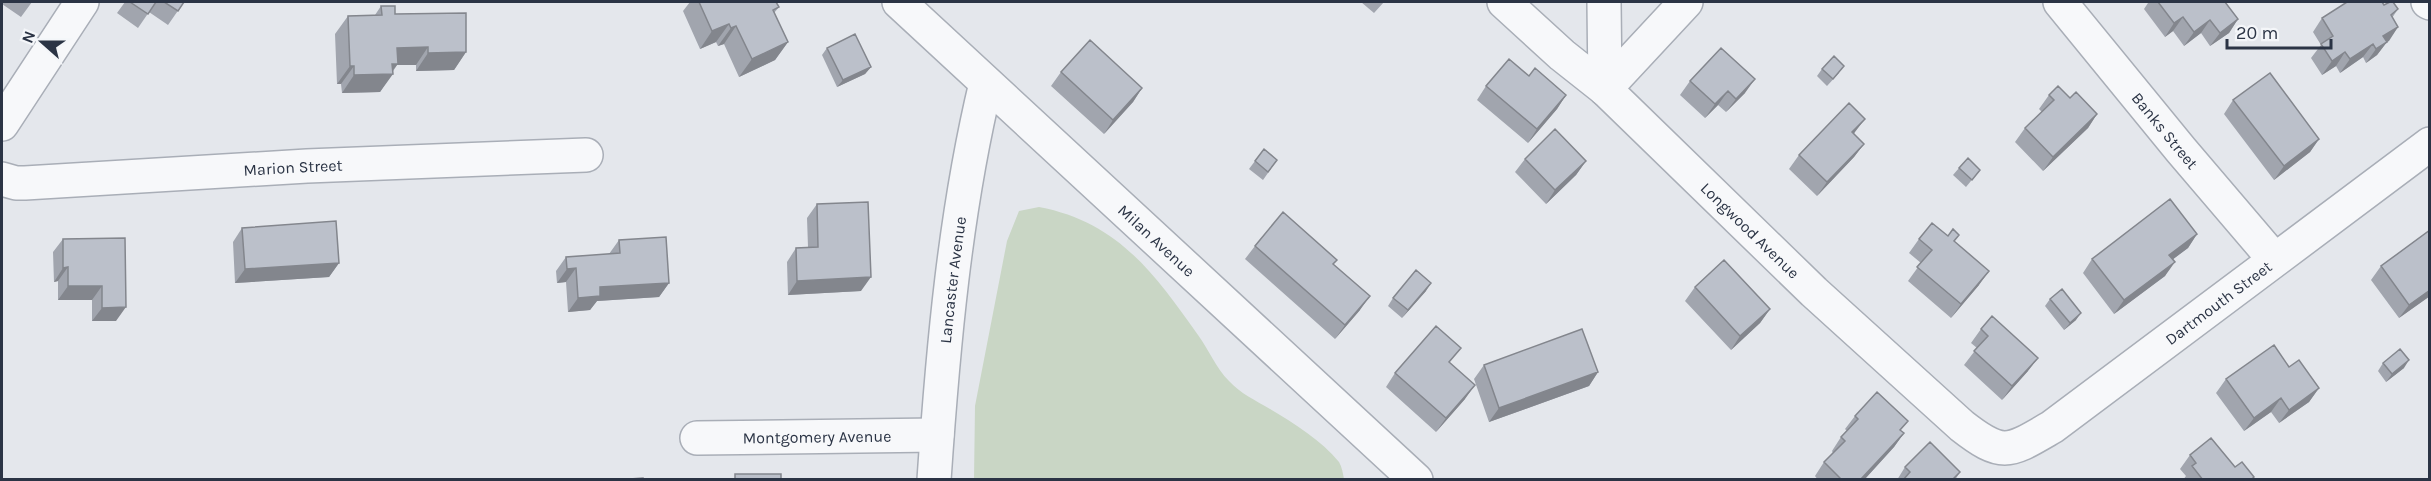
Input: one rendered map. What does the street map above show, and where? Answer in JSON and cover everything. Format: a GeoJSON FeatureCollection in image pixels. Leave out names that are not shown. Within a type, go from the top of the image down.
{"type":"FeatureCollection","features":[{"type":"Feature","properties":{"kind":"street"},"geometry":{"type":"LineString","coordinates":[[2,124],[82,2]]}},
{"type":"Feature","properties":{"kind":"street","name":"Milan Avenue"},"geometry":{"type":"LineString","coordinates":[[899,2],[1416,480]]}},
{"type":"Feature","properties":{"kind":"street","name":"Longwood Avenue"},"geometry":{"type":"LineString","coordinates":[[1504,2],[1562,55],[1605,89],[1814,292],[1962,426],[1985,444],[2001,449]]}},
{"type":"Feature","properties":{"kind":"street"},"geometry":{"type":"LineString","coordinates":[[1604,2],[1605,89]]}},
{"type":"Feature","properties":{"kind":"street"},"geometry":{"type":"LineString","coordinates":[[1605,89],[1686,2]]}},
{"type":"Feature","properties":{"kind":"street","name":"Banks Street"},"geometry":{"type":"LineString","coordinates":[[2060,2],[2274,259]]}},
{"type":"Feature","properties":{"kind":"street","name":"Lancaster Avenue"},"geometry":{"type":"LineString","coordinates":[[934,480],[952,278],[967,171],[986,83]]}},
{"type":"Feature","properties":{"kind":"street","name":"Dartmouth Street"},"geometry":{"type":"LineString","coordinates":[[2001,449],[2009,449],[2052,427],[2430,144]]}},
{"type":"Feature","properties":{"kind":"street","name":"Marion Street"},"geometry":{"type":"LineString","coordinates":[[2,179],[25,183],[307,166],[586,154]]}},
{"type":"Feature","properties":{"kind":"street","name":"Montgomery Avenue"},"geometry":{"type":"LineString","coordinates":[[697,438],[937,435]]}},
{"type":"Feature","properties":{"kind":"green space"},"geometry":{"type":"Polygon","coordinates":[[[1039,207],[1067,214],[1091,225],[1132,253],[1166,291],[1229,381],[1243,393],[1298,426],[1316,440],[1339,462],[1344,479],[974,479],[975,406],[1007,241],[1019,211],[1039,207]]]}},
{"type":"Feature","properties":{"kind":"building"},"geometry":{"type":"Polygon","coordinates":[[[130,2],[156,2],[148,14],[130,2]]]}},
{"type":"Feature","properties":{"kind":"building"},"geometry":{"type":"Polygon","coordinates":[[[164,2],[184,2],[178,11],[164,2]]]}},
{"type":"Feature","properties":{"kind":"building"},"geometry":{"type":"Polygon","coordinates":[[[699,2],[776,2],[779,7],[773,10],[788,42],[752,59],[736,26],[731,28],[729,24],[712,31],[699,2]]]}},
{"type":"Feature","properties":{"kind":"building"},"geometry":{"type":"Polygon","coordinates":[[[2158,2],[2225,2],[2238,19],[2220,33],[2210,20],[2194,32],[2183,17],[2174,23],[2158,2]]]}},
{"type":"Feature","properties":{"kind":"building"},"geometry":{"type":"Polygon","coordinates":[[[2347,2],[2382,2],[2384,5],[2393,2],[2398,9],[2391,15],[2398,27],[2383,36],[2387,42],[2376,49],[2373,44],[2350,59],[2345,52],[2332,61],[2321,44],[2333,36],[2322,18],[2347,2]]]}},
{"type":"Feature","properties":{"kind":"building"},"geometry":{"type":"Polygon","coordinates":[[[381,6],[395,6],[395,14],[466,13],[466,52],[428,53],[428,47],[397,48],[398,64],[392,64],[393,74],[354,75],[354,66],[350,66],[348,16],[382,15],[381,6]]]}},
{"type":"Feature","properties":{"kind":"building"},"geometry":{"type":"Polygon","coordinates":[[[855,34],[871,67],[843,80],[827,48],[855,34]]]}},
{"type":"Feature","properties":{"kind":"building"},"geometry":{"type":"Polygon","coordinates":[[[1090,40],[1142,88],[1113,120],[1061,72],[1090,40]]]}},
{"type":"Feature","properties":{"kind":"building"},"geometry":{"type":"Polygon","coordinates":[[[1721,48],[1755,79],[1736,99],[1728,91],[1715,104],[1690,81],[1721,48]]]}},
{"type":"Feature","properties":{"kind":"building"},"geometry":{"type":"Polygon","coordinates":[[[1834,56],[1844,66],[1833,79],[1822,69],[1834,56]]]}},
{"type":"Feature","properties":{"kind":"building"},"geometry":{"type":"Polygon","coordinates":[[[1509,59],[1529,76],[1535,68],[1566,95],[1537,129],[1486,86],[1509,59]]]}},
{"type":"Feature","properties":{"kind":"building"},"geometry":{"type":"Polygon","coordinates":[[[2270,73],[2319,139],[2284,166],[2233,100],[2270,73]]]}},
{"type":"Feature","properties":{"kind":"building"},"geometry":{"type":"Polygon","coordinates":[[[2058,86],[2070,98],[2076,92],[2097,114],[2053,157],[2025,128],[2054,100],[2049,95],[2058,86]]]}},
{"type":"Feature","properties":{"kind":"building"},"geometry":{"type":"Polygon","coordinates":[[[1849,103],[1865,119],[1852,132],[1864,144],[1827,182],[1799,155],[1849,103]]]}},
{"type":"Feature","properties":{"kind":"building"},"geometry":{"type":"Polygon","coordinates":[[[1555,129],[1586,161],[1555,190],[1525,159],[1555,129]]]}},
{"type":"Feature","properties":{"kind":"building"},"geometry":{"type":"Polygon","coordinates":[[[1264,149],[1277,160],[1268,172],[1255,161],[1264,149]]]}},
{"type":"Feature","properties":{"kind":"building"},"geometry":{"type":"Polygon","coordinates":[[[1968,158],[1980,170],[1972,180],[1959,168],[1968,158]]]}},
{"type":"Feature","properties":{"kind":"building"},"geometry":{"type":"Polygon","coordinates":[[[2170,199],[2197,234],[2169,255],[2175,262],[2124,300],[2092,259],[2170,199]]]}},
{"type":"Feature","properties":{"kind":"building"},"geometry":{"type":"Polygon","coordinates":[[[868,202],[871,277],[797,281],[796,248],[818,247],[817,204],[868,202]]]}},
{"type":"Feature","properties":{"kind":"building"},"geometry":{"type":"Polygon","coordinates":[[[1283,212],[1337,260],[1333,264],[1370,296],[1345,325],[1255,246],[1283,212]]]}},
{"type":"Feature","properties":{"kind":"building"},"geometry":{"type":"Polygon","coordinates":[[[336,221],[339,263],[245,269],[242,228],[336,221]]]}},
{"type":"Feature","properties":{"kind":"building"},"geometry":{"type":"Polygon","coordinates":[[[1932,223],[1948,236],[1953,229],[1959,235],[1954,241],[1989,271],[1961,304],[1917,267],[1932,250],[1919,239],[1932,223]]]}},
{"type":"Feature","properties":{"kind":"building"},"geometry":{"type":"Polygon","coordinates":[[[2430,230],[2430,290],[2409,305],[2381,266],[2430,230]]]}},
{"type":"Feature","properties":{"kind":"building"},"geometry":{"type":"Polygon","coordinates":[[[666,237],[669,283],[600,287],[600,296],[578,298],[576,268],[567,269],[566,257],[620,253],[619,240],[666,237]]]}},
{"type":"Feature","properties":{"kind":"building"},"geometry":{"type":"Polygon","coordinates":[[[125,238],[126,307],[102,308],[102,286],[68,286],[68,267],[63,268],[63,239],[125,238]]]}},
{"type":"Feature","properties":{"kind":"building"},"geometry":{"type":"Polygon","coordinates":[[[1724,260],[1770,309],[1740,336],[1695,287],[1724,260]]]}},
{"type":"Feature","properties":{"kind":"building"},"geometry":{"type":"Polygon","coordinates":[[[1416,270],[1431,283],[1408,310],[1393,298],[1416,270]]]}},
{"type":"Feature","properties":{"kind":"building"},"geometry":{"type":"Polygon","coordinates":[[[2062,289],[2081,313],[2070,323],[2050,299],[2062,289]]]}},
{"type":"Feature","properties":{"kind":"building"},"geometry":{"type":"Polygon","coordinates":[[[1992,316],[2038,358],[2012,386],[1974,351],[1988,336],[1981,329],[1992,316]]]}},
{"type":"Feature","properties":{"kind":"building"},"geometry":{"type":"Polygon","coordinates":[[[1436,326],[1461,348],[1449,362],[1475,385],[1446,418],[1395,373],[1436,326]]]}},
{"type":"Feature","properties":{"kind":"building"},"geometry":{"type":"Polygon","coordinates":[[[1582,329],[1598,372],[1499,408],[1484,365],[1582,329]]]}},
{"type":"Feature","properties":{"kind":"building"},"geometry":{"type":"Polygon","coordinates":[[[2274,345],[2289,367],[2299,360],[2319,388],[2289,410],[2281,398],[2254,418],[2226,379],[2274,345]]]}},
{"type":"Feature","properties":{"kind":"building"},"geometry":{"type":"Polygon","coordinates":[[[2400,349],[2409,360],[2392,374],[2383,363],[2400,349]]]}},
{"type":"Feature","properties":{"kind":"building"},"geometry":{"type":"Polygon","coordinates":[[[1877,392],[1908,421],[1900,430],[1904,433],[1860,480],[1842,480],[1824,462],[1845,441],[1841,437],[1858,419],[1855,416],[1877,392]]]}},
{"type":"Feature","properties":{"kind":"building"},"geometry":{"type":"Polygon","coordinates":[[[2211,438],[2235,467],[2242,462],[2254,477],[2251,480],[2203,480],[2192,466],[2196,463],[2190,455],[2211,438]]]}},
{"type":"Feature","properties":{"kind":"building"},"geometry":{"type":"Polygon","coordinates":[[[1930,442],[1960,472],[1953,480],[1903,480],[1910,472],[1905,467],[1930,442]]]}},
{"type":"Feature","properties":{"kind":"building"},"geometry":{"type":"Polygon","coordinates":[[[735,474],[781,474],[781,480],[735,480],[735,474]]]}},
{"type":"Feature","properties":{"kind":"building"},"geometry":{"type":"Polygon","coordinates":[[[643,478],[643,480],[615,480],[643,478]]]}}]}
